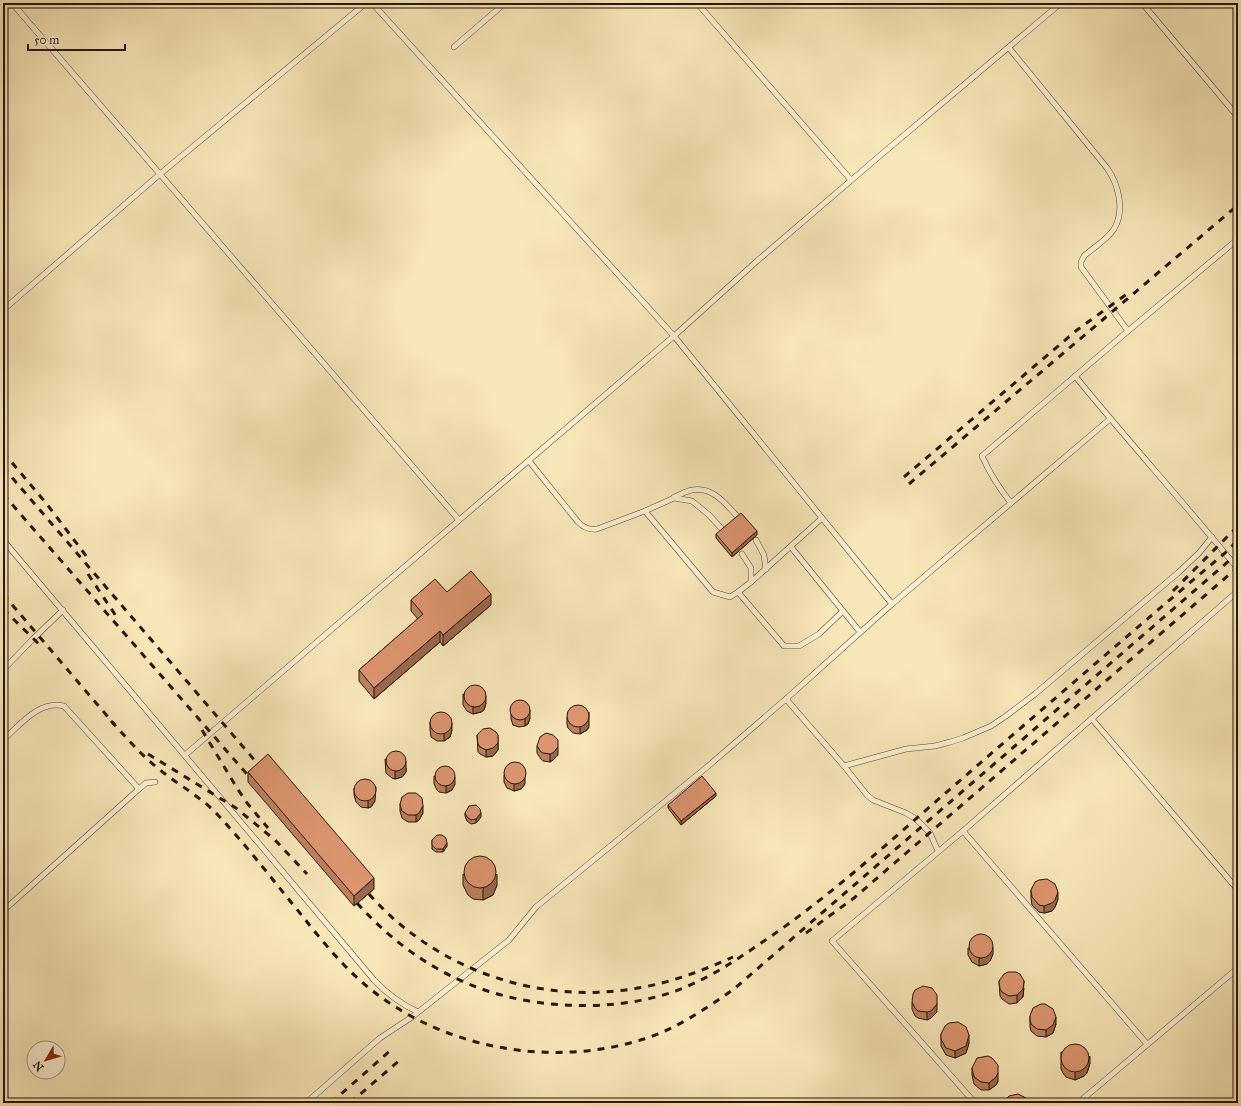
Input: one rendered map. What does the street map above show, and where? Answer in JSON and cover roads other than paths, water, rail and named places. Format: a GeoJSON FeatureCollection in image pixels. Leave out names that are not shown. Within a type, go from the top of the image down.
{"type":"FeatureCollection","features":[{"type":"Feature","properties":{"kind":"lane"},"geometry":{"type":"LineString","coordinates":[[12,3],[459,520]]}},
{"type":"Feature","properties":{"kind":"lane"},"geometry":{"type":"LineString","coordinates":[[3,310],[160,174],[366,3]]}},
{"type":"Feature","properties":{"kind":"lane"},"geometry":{"type":"LineString","coordinates":[[372,3],[674,336],[892,604]]}},
{"type":"Feature","properties":{"kind":"lane"},"geometry":{"type":"LineString","coordinates":[[454,47],[505,3]]}},
{"type":"Feature","properties":{"kind":"lane"},"geometry":{"type":"LineString","coordinates":[[697,3],[851,180]]}},
{"type":"Feature","properties":{"kind":"lane"},"geometry":{"type":"LineString","coordinates":[[1142,3],[1238,117]]}},
{"type":"Feature","properties":{"kind":"lane"},"geometry":{"type":"LineString","coordinates":[[185,755],[674,336],[757,261],[851,180],[1009,48],[1058,4]]}},
{"type":"Feature","properties":{"kind":"lane"},"geometry":{"type":"LineString","coordinates":[[1009,48],[1107,168],[1116,183],[1119,191],[1119,217],[1114,229],[1084,256],[1081,262],[1081,268],[1128,331]]}},
{"type":"Feature","properties":{"kind":"lane"},"geometry":{"type":"LineString","coordinates":[[1011,503],[997,486],[982,456],[1238,239]]}},
{"type":"Feature","properties":{"kind":"lane"},"geometry":{"type":"LineString","coordinates":[[1075,376],[1238,569]]}},
{"type":"Feature","properties":{"kind":"lane"},"geometry":{"type":"LineString","coordinates":[[306,1103],[380,1038],[418,1012],[509,940],[536,907],[707,767],[892,604],[1110,419]]}},
{"type":"Feature","properties":{"kind":"lane"},"geometry":{"type":"LineString","coordinates":[[529,461],[578,522],[585,528],[591,530],[645,511],[691,490],[705,490],[720,498],[737,516]]}},
{"type":"Feature","properties":{"kind":"lane"},"geometry":{"type":"LineString","coordinates":[[674,498],[692,501],[721,528]]}},
{"type":"Feature","properties":{"kind":"lane"},"geometry":{"type":"LineString","coordinates":[[645,511],[713,592],[730,597],[751,582],[822,519]]}},
{"type":"Feature","properties":{"kind":"lane"},"geometry":{"type":"LineString","coordinates":[[844,766],[906,749],[935,746],[963,738],[991,726],[1056,677],[1180,572],[1212,537]]}},
{"type":"Feature","properties":{"kind":"lane"},"geometry":{"type":"LineString","coordinates":[[3,540],[374,980],[382,989],[400,1003],[418,1012]]}},
{"type":"Feature","properties":{"kind":"lane"},"geometry":{"type":"LineString","coordinates":[[756,540],[764,555],[766,569]]}},
{"type":"Feature","properties":{"kind":"lane"},"geometry":{"type":"LineString","coordinates":[[790,547],[860,632]]}},
{"type":"Feature","properties":{"kind":"lane"},"geometry":{"type":"LineString","coordinates":[[742,554],[751,568],[751,582]]}},
{"type":"Feature","properties":{"kind":"lane"},"geometry":{"type":"LineString","coordinates":[[975,1103],[832,941],[938,852],[1238,591]]}},
{"type":"Feature","properties":{"kind":"lane"},"geometry":{"type":"LineString","coordinates":[[738,592],[784,646],[800,646],[819,634],[843,611]]}},
{"type":"Feature","properties":{"kind":"lane"},"geometry":{"type":"LineString","coordinates":[[3,670],[32,639],[63,610]]}},
{"type":"Feature","properties":{"kind":"lane"},"geometry":{"type":"LineString","coordinates":[[786,698],[844,766],[866,795],[873,800],[906,813],[923,826],[930,833],[938,852]]}},
{"type":"Feature","properties":{"kind":"lane"},"geometry":{"type":"LineString","coordinates":[[3,740],[32,714],[48,705],[57,704],[64,706],[139,789]]}},
{"type":"Feature","properties":{"kind":"lane"},"geometry":{"type":"LineString","coordinates":[[1092,719],[1238,890]]}},
{"type":"Feature","properties":{"kind":"lane"},"geometry":{"type":"LineString","coordinates":[[3,911],[146,783],[154,782]]}},
{"type":"Feature","properties":{"kind":"lane"},"geometry":{"type":"LineString","coordinates":[[962,831],[1147,1044]]}},
{"type":"Feature","properties":{"kind":"lane"},"geometry":{"type":"LineString","coordinates":[[1078,1103],[1238,968]]}},
{"type":"Feature","properties":{"kind":"railway"},"geometry":{"type":"LineString","coordinates":[[909,484],[1238,205]]}},
{"type":"Feature","properties":{"kind":"railway"},"geometry":{"type":"LineString","coordinates":[[904,477],[1077,330],[1131,291]]}},
{"type":"Feature","properties":{"kind":"railway"},"geometry":{"type":"LineString","coordinates":[[3,452],[46,503],[87,557]]}},
{"type":"Feature","properties":{"kind":"railway"},"geometry":{"type":"LineString","coordinates":[[3,467],[263,770]]}},
{"type":"Feature","properties":{"kind":"railway"},"geometry":{"type":"LineString","coordinates":[[3,494],[252,780]]}},
{"type":"Feature","properties":{"kind":"railway"},"geometry":{"type":"LineString","coordinates":[[1173,591],[1238,526]]}},
{"type":"Feature","properties":{"kind":"railway"},"geometry":{"type":"LineString","coordinates":[[357,903],[391,936],[410,951],[450,976],[494,993],[537,1002],[595,1005],[633,1002],[682,989],[705,978],[737,959],[784,927],[835,888],[1225,553],[1238,540]]}},
{"type":"Feature","properties":{"kind":"railway"},"geometry":{"type":"LineString","coordinates":[[111,721],[152,764],[217,814],[251,852],[331,951],[349,970],[379,996],[413,1017],[449,1033],[487,1045],[526,1051],[566,1052],[605,1048],[644,1039],[668,1030],[702,1011],[734,989],[1238,553]]}},
{"type":"Feature","properties":{"kind":"railway"},"geometry":{"type":"LineString","coordinates":[[806,933],[854,898],[1238,567]]}},
{"type":"Feature","properties":{"kind":"railway"},"geometry":{"type":"LineString","coordinates":[[88,574],[118,619]]}},
{"type":"Feature","properties":{"kind":"railway"},"geometry":{"type":"LineString","coordinates":[[3,594],[115,725]]}},
{"type":"Feature","properties":{"kind":"railway"},"geometry":{"type":"LineString","coordinates":[[3,609],[43,648]]}},
{"type":"Feature","properties":{"kind":"railway"},"geometry":{"type":"LineString","coordinates":[[202,730],[247,803],[268,828]]}},
{"type":"Feature","properties":{"kind":"railway"},"geometry":{"type":"LineString","coordinates":[[148,754],[236,808],[275,840],[307,874]]}},
{"type":"Feature","properties":{"kind":"railway"},"geometry":{"type":"LineString","coordinates":[[369,894],[396,921],[426,944],[459,963],[494,977],[530,987],[568,992],[606,992],[644,987],[689,975],[733,957]]}},
{"type":"Feature","properties":{"kind":"railway"},"geometry":{"type":"LineString","coordinates":[[331,1103],[392,1049]]}},
{"type":"Feature","properties":{"kind":"railway"},"geometry":{"type":"LineString","coordinates":[[350,1103],[401,1059]]}}]}
